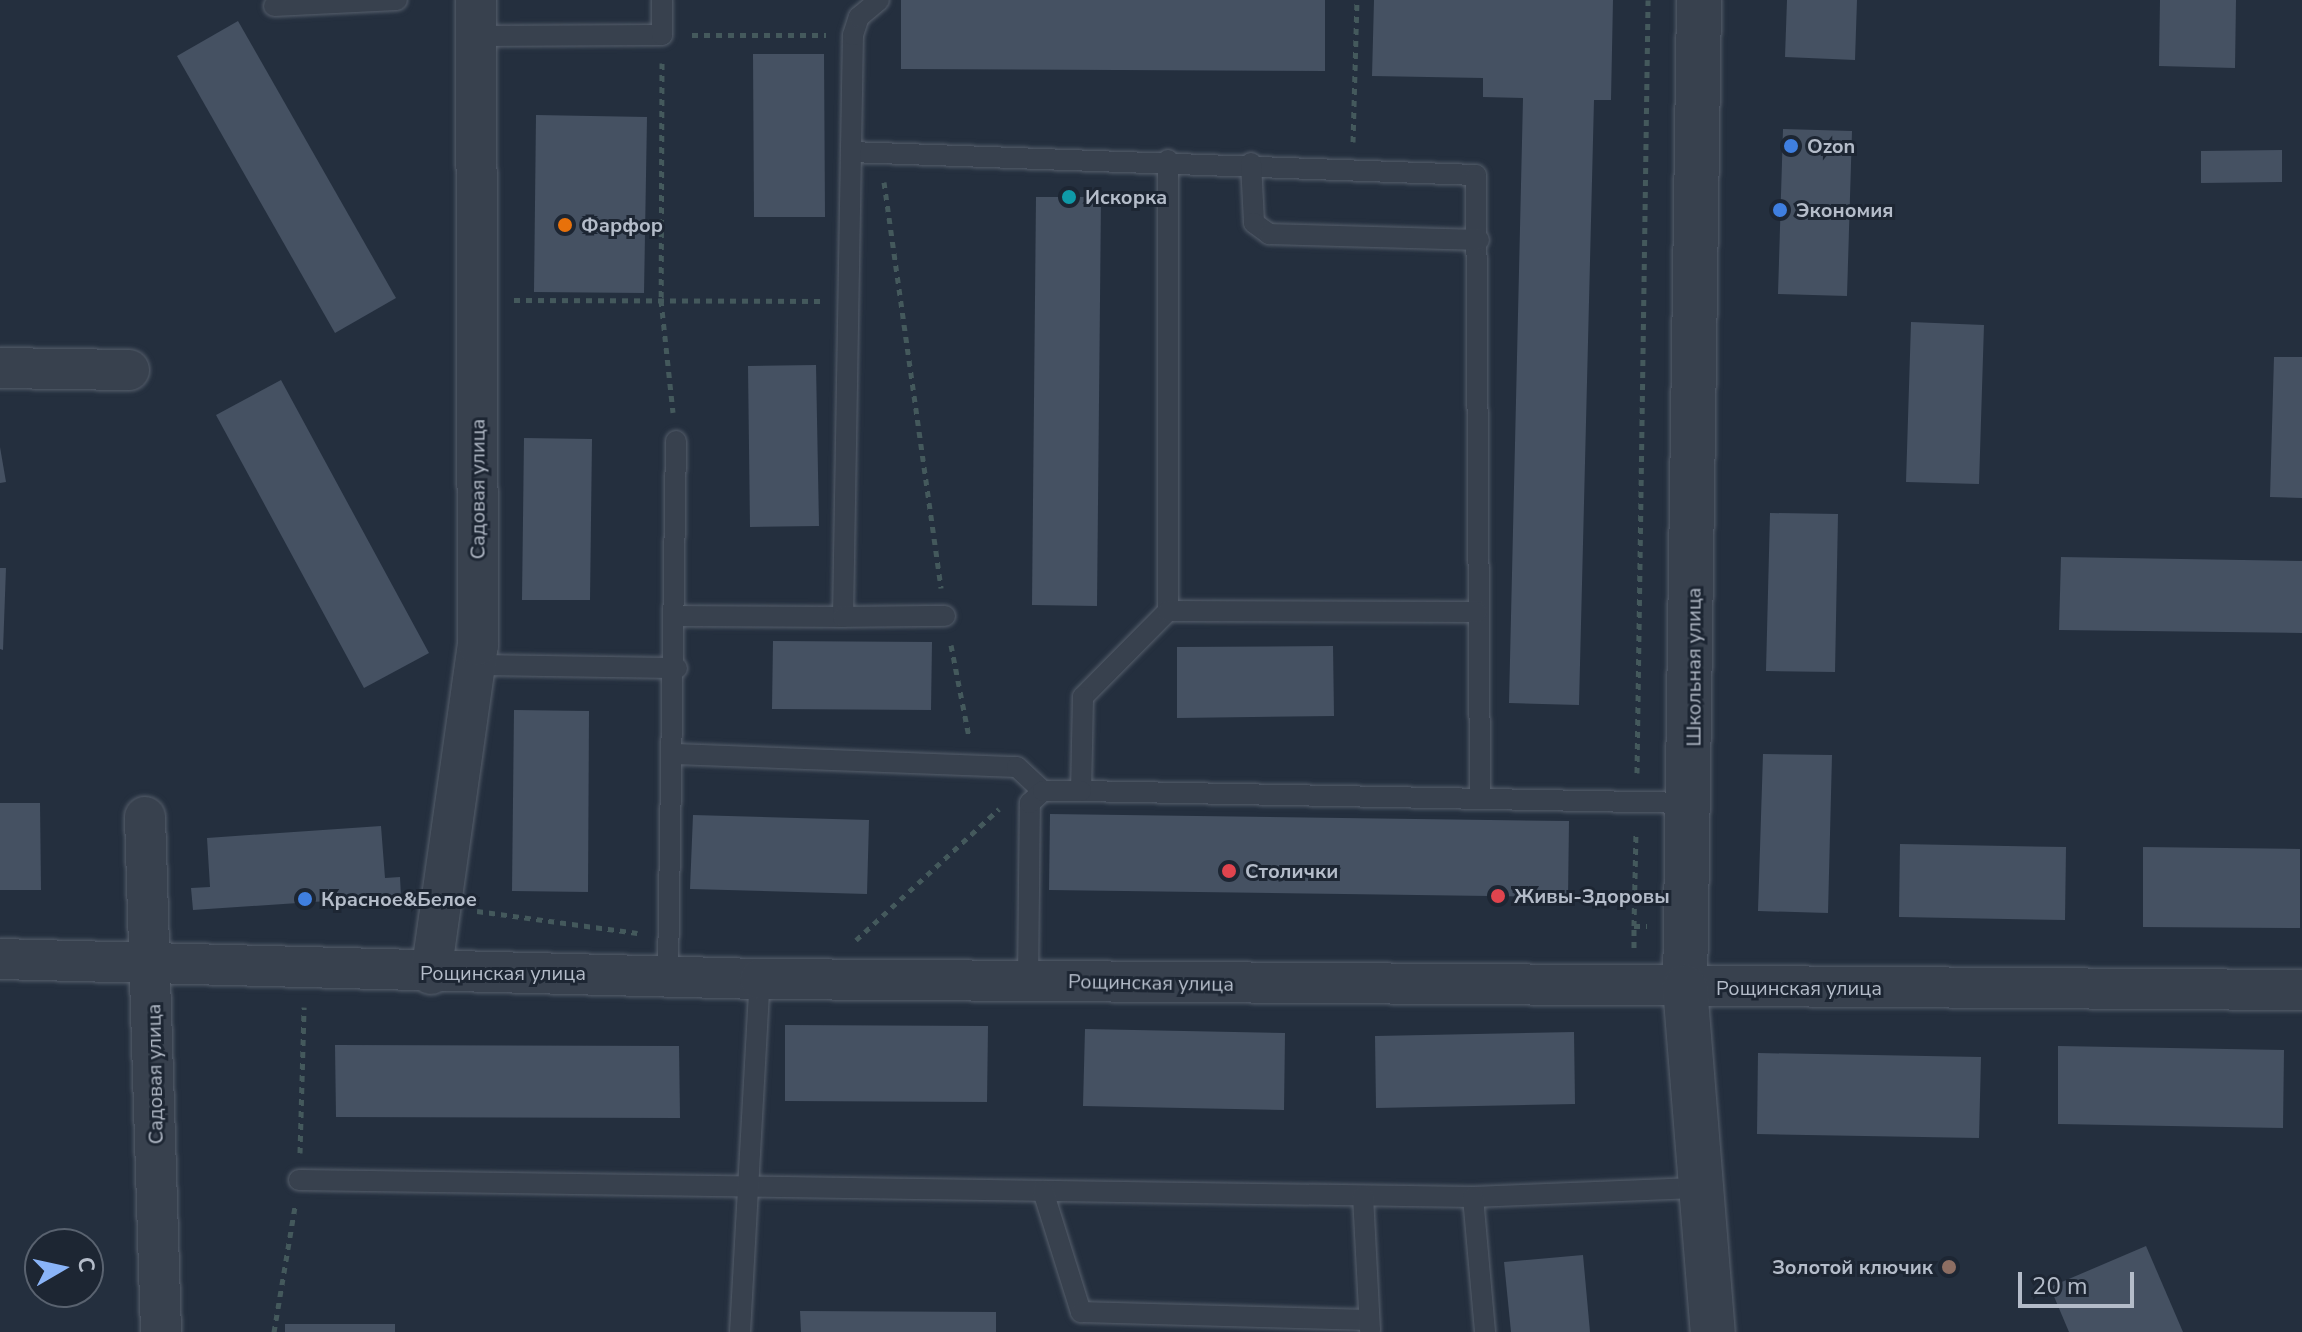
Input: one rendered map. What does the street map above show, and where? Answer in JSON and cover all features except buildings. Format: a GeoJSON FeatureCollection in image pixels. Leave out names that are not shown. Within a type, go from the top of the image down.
{"type":"FeatureCollection","features":[{"type":"Feature","properties":{"kind":"street","name":"Школьная улица"},"geometry":{"type":"LineString","coordinates":[[1699,0],[1692,803],[1685,987],[1713,1332]]}},
{"type":"Feature","properties":{"kind":"street","name":"Садовая улица"},"geometry":{"type":"LineString","coordinates":[[431,974],[475,665],[476,18]]}},
{"type":"Feature","properties":{"kind":"street"},"geometry":{"type":"LineString","coordinates":[[0,368],[129,370]]}},
{"type":"Feature","properties":{"kind":"street","name":"Садовая улица"},"geometry":{"type":"LineString","coordinates":[[145,817],[153,960],[161,1332]]}},
{"type":"Feature","properties":{"kind":"street","name":"Рощинская улица"},"geometry":{"type":"LineString","coordinates":[[0,959],[153,960],[431,974],[668,972],[760,979],[2302,990]]}},
{"type":"Feature","properties":{"kind":"lane"},"geometry":{"type":"LineString","coordinates":[[274,6],[397,0]]}},
{"type":"Feature","properties":{"kind":"lane"},"geometry":{"type":"LineString","coordinates":[[476,18],[662,35],[662,0]]}},
{"type":"Feature","properties":{"kind":"lane"},"geometry":{"type":"LineString","coordinates":[[843,617],[853,35],[859,17],[879,0]]}},
{"type":"Feature","properties":{"kind":"lane"},"geometry":{"type":"LineString","coordinates":[[851,152],[1251,163],[1476,175],[1479,240],[1477,612],[1480,799]]}},
{"type":"Feature","properties":{"kind":"lane"},"geometry":{"type":"LineString","coordinates":[[1081,791],[1083,697],[1168,611],[1168,160]]}},
{"type":"Feature","properties":{"kind":"lane"},"geometry":{"type":"LineString","coordinates":[[1251,163],[1254,223],[1269,234],[1479,240]]}},
{"type":"Feature","properties":{"kind":"lane"},"geometry":{"type":"LineString","coordinates":[[668,972],[678,616],[676,441]]}},
{"type":"Feature","properties":{"kind":"lane"},"geometry":{"type":"LineString","coordinates":[[1168,611],[1477,612]]}},
{"type":"Feature","properties":{"kind":"lane"},"geometry":{"type":"LineString","coordinates":[[678,616],[945,616]]}},
{"type":"Feature","properties":{"kind":"lane"},"geometry":{"type":"LineString","coordinates":[[475,665],[677,668]]}},
{"type":"Feature","properties":{"kind":"lane"},"geometry":{"type":"LineString","coordinates":[[675,754],[1017,767],[1039,784],[1081,791],[1692,803]]}},
{"type":"Feature","properties":{"kind":"lane"},"geometry":{"type":"LineString","coordinates":[[1028,982],[1030,803],[1039,784]]}},
{"type":"Feature","properties":{"kind":"lane"},"geometry":{"type":"LineString","coordinates":[[740,1332],[760,979]]}},
{"type":"Feature","properties":{"kind":"lane"},"geometry":{"type":"LineString","coordinates":[[299,1180],[1473,1197],[1701,1188]]}},
{"type":"Feature","properties":{"kind":"lane"},"geometry":{"type":"LineString","coordinates":[[1043,1191],[1081,1312],[1369,1326],[1363,1196]]}},
{"type":"Feature","properties":{"kind":"lane"},"geometry":{"type":"LineString","coordinates":[[1473,1197],[1485,1332]]}},
{"type":"Feature","properties":{"kind":"path"},"geometry":{"type":"LineString","coordinates":[[1352,167],[1357,0]]}},
{"type":"Feature","properties":{"kind":"path"},"geometry":{"type":"LineString","coordinates":[[1634,926],[1648,0]]}},
{"type":"Feature","properties":{"kind":"path"},"geometry":{"type":"LineString","coordinates":[[676,441],[661,300],[662,35],[853,35]]}},
{"type":"Feature","properties":{"kind":"path"},"geometry":{"type":"LineString","coordinates":[[880,153],[945,616],[974,765]]}},
{"type":"Feature","properties":{"kind":"path"},"geometry":{"type":"LineString","coordinates":[[477,299],[849,301]]}},
{"type":"Feature","properties":{"kind":"path"},"geometry":{"type":"LineString","coordinates":[[855,941],[1039,784]]}},
{"type":"Feature","properties":{"kind":"place","name":"Ozon"},"geometry":{"type":"Point","coordinates":[1791,146]}},
{"type":"Feature","properties":{"kind":"place","name":"Искорка"},"geometry":{"type":"Point","coordinates":[1069,197]}},
{"type":"Feature","properties":{"kind":"place","name":"Экономия"},"geometry":{"type":"Point","coordinates":[1780,210]}},
{"type":"Feature","properties":{"kind":"place","name":"Фарфор"},"geometry":{"type":"Point","coordinates":[565,225]}},
{"type":"Feature","properties":{"kind":"place","name":"Столички"},"geometry":{"type":"Point","coordinates":[1229,871]}},
{"type":"Feature","properties":{"kind":"place","name":"Живы-Здоровы"},"geometry":{"type":"Point","coordinates":[1498,896]}},
{"type":"Feature","properties":{"kind":"place","name":"Красное&Белое"},"geometry":{"type":"Point","coordinates":[305,899]}},
{"type":"Feature","properties":{"kind":"place","name":"Золотой ключик"},"geometry":{"type":"Point","coordinates":[1949,1267]}}]}
